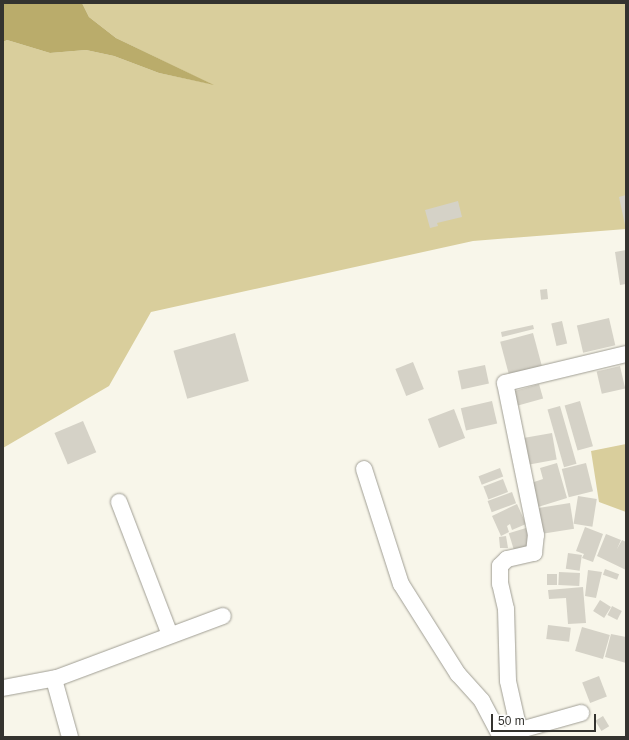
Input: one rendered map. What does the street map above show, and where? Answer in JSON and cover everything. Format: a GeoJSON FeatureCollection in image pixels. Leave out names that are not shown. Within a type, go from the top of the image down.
{"type":"FeatureCollection","features":[{"type":"Feature","properties":{"kind":"street"},"geometry":{"type":"LineString","coordinates":[[519,730],[508,681],[506,609],[500,584],[500,566],[507,559],[534,553],[536,535],[505,383],[626,354]]}},
{"type":"Feature","properties":{"kind":"street"},"geometry":{"type":"LineString","coordinates":[[364,469],[401,584],[458,674],[482,701],[501,737]]}},
{"type":"Feature","properties":{"kind":"street"},"geometry":{"type":"LineString","coordinates":[[119,502],[170,635]]}},
{"type":"Feature","properties":{"kind":"street"},"geometry":{"type":"LineString","coordinates":[[3,688],[57,678],[223,616]]}},
{"type":"Feature","properties":{"kind":"street"},"geometry":{"type":"LineString","coordinates":[[57,678],[55,683],[70,737]]}},
{"type":"Feature","properties":{"kind":"street"},"geometry":{"type":"LineString","coordinates":[[504,737],[519,730],[582,713]]}},
{"type":"Feature","properties":{"kind":"shaded area"},"geometry":{"type":"Polygon","coordinates":[[[3,3],[82,3],[89,17],[116,38],[214,85],[159,73],[114,56],[86,50],[50,53],[7,40],[3,42],[3,3]]]}},
{"type":"Feature","properties":{"kind":"shaded area"},"geometry":{"type":"Polygon","coordinates":[[[82,3],[626,3],[626,229],[473,241],[151,312],[109,386],[3,448],[3,42],[7,40],[50,53],[86,50],[114,56],[159,73],[211,84],[116,38],[89,17],[82,3]]]}},
{"type":"Feature","properties":{"kind":"shaded area"},"geometry":{"type":"Polygon","coordinates":[[[626,444],[626,512],[599,502],[591,451],[626,444]]]}},
{"type":"Feature","properties":{"kind":"building"},"geometry":{"type":"Polygon","coordinates":[[[626,195],[626,225],[625,225],[619,197],[626,195]]]}},
{"type":"Feature","properties":{"kind":"building"},"geometry":{"type":"Polygon","coordinates":[[[458,201],[462,217],[437,223],[438,226],[430,228],[425,210],[458,201]]]}},
{"type":"Feature","properties":{"kind":"building"},"geometry":{"type":"Polygon","coordinates":[[[626,250],[626,284],[620,285],[615,252],[626,250]]]}},
{"type":"Feature","properties":{"kind":"building"},"geometry":{"type":"Polygon","coordinates":[[[547,289],[548,299],[541,300],[540,290],[547,289]]]}},
{"type":"Feature","properties":{"kind":"building"},"geometry":{"type":"Polygon","coordinates":[[[609,318],[615,345],[583,353],[577,325],[609,318]]]}},
{"type":"Feature","properties":{"kind":"building"},"geometry":{"type":"Polygon","coordinates":[[[562,321],[567,343],[556,346],[551,323],[562,321]]]}},
{"type":"Feature","properties":{"kind":"building"},"geometry":{"type":"Polygon","coordinates":[[[533,325],[534,329],[502,337],[501,332],[533,325]]]}},
{"type":"Feature","properties":{"kind":"building"},"geometry":{"type":"Polygon","coordinates":[[[235,333],[249,381],[187,399],[173,351],[235,333]]]}},
{"type":"Feature","properties":{"kind":"building"},"geometry":{"type":"Polygon","coordinates":[[[533,333],[542,366],[509,375],[500,342],[533,333]]]}},
{"type":"Feature","properties":{"kind":"building"},"geometry":{"type":"Polygon","coordinates":[[[413,362],[424,389],[406,396],[395,369],[413,362]]]}},
{"type":"Feature","properties":{"kind":"building"},"geometry":{"type":"Polygon","coordinates":[[[485,365],[489,384],[462,389],[458,371],[485,365]]]}},
{"type":"Feature","properties":{"kind":"building"},"geometry":{"type":"Polygon","coordinates":[[[620,366],[625,388],[602,394],[597,371],[620,366]]]}},
{"type":"Feature","properties":{"kind":"building"},"geometry":{"type":"Polygon","coordinates":[[[539,384],[543,398],[517,406],[513,391],[539,384]]]}},
{"type":"Feature","properties":{"kind":"building"},"geometry":{"type":"Polygon","coordinates":[[[492,401],[497,423],[466,431],[461,408],[492,401]]]}},
{"type":"Feature","properties":{"kind":"building"},"geometry":{"type":"Polygon","coordinates":[[[580,401],[593,446],[578,451],[565,405],[580,401]]]}},
{"type":"Feature","properties":{"kind":"building"},"geometry":{"type":"Polygon","coordinates":[[[560,406],[577,464],[564,467],[548,410],[560,406]]]}},
{"type":"Feature","properties":{"kind":"building"},"geometry":{"type":"Polygon","coordinates":[[[454,409],[465,438],[439,448],[428,419],[454,409]]]}},
{"type":"Feature","properties":{"kind":"building"},"geometry":{"type":"Polygon","coordinates":[[[83,421],[96,452],[68,464],[54,433],[83,421]]]}},
{"type":"Feature","properties":{"kind":"building"},"geometry":{"type":"Polygon","coordinates":[[[552,433],[557,460],[528,465],[523,438],[552,433]]]}},
{"type":"Feature","properties":{"kind":"building"},"geometry":{"type":"Polygon","coordinates":[[[557,463],[567,498],[538,507],[531,483],[543,479],[540,468],[557,463]]]}},
{"type":"Feature","properties":{"kind":"building"},"geometry":{"type":"Polygon","coordinates":[[[586,463],[593,491],[569,497],[562,469],[586,463]]]}},
{"type":"Feature","properties":{"kind":"building"},"geometry":{"type":"Polygon","coordinates":[[[500,468],[503,476],[482,485],[479,476],[500,468]]]}},
{"type":"Feature","properties":{"kind":"building"},"geometry":{"type":"Polygon","coordinates":[[[503,479],[508,492],[488,500],[483,487],[503,479]]]}},
{"type":"Feature","properties":{"kind":"building"},"geometry":{"type":"Polygon","coordinates":[[[512,492],[516,503],[492,512],[488,501],[512,492]]]}},
{"type":"Feature","properties":{"kind":"building"},"geometry":{"type":"Polygon","coordinates":[[[578,496],[597,499],[592,527],[574,524],[578,496]]]}},
{"type":"Feature","properties":{"kind":"building"},"geometry":{"type":"Polygon","coordinates":[[[570,503],[574,529],[542,534],[538,508],[570,503]]]}},
{"type":"Feature","properties":{"kind":"building"},"geometry":{"type":"Polygon","coordinates":[[[517,504],[526,524],[512,530],[510,524],[507,526],[509,532],[501,536],[492,516],[517,504]]]}},
{"type":"Feature","properties":{"kind":"building"},"geometry":{"type":"Polygon","coordinates":[[[585,527],[603,534],[593,562],[582,558],[584,554],[576,551],[585,527]]]}},
{"type":"Feature","properties":{"kind":"building"},"geometry":{"type":"Polygon","coordinates":[[[526,528],[532,548],[515,553],[509,533],[526,528]]]}},
{"type":"Feature","properties":{"kind":"building"},"geometry":{"type":"Polygon","coordinates":[[[606,534],[621,540],[617,549],[622,540],[626,542],[626,570],[597,556],[606,534]]]}},
{"type":"Feature","properties":{"kind":"building"},"geometry":{"type":"Polygon","coordinates":[[[506,536],[508,548],[500,548],[499,537],[506,536]]]}},
{"type":"Feature","properties":{"kind":"building"},"geometry":{"type":"Polygon","coordinates":[[[568,553],[582,555],[580,571],[566,569],[568,553]]]}},
{"type":"Feature","properties":{"kind":"building"},"geometry":{"type":"Polygon","coordinates":[[[605,569],[619,574],[617,580],[603,575],[605,569]]]}},
{"type":"Feature","properties":{"kind":"building"},"geometry":{"type":"Polygon","coordinates":[[[588,570],[602,572],[596,598],[585,596],[588,570]]]}},
{"type":"Feature","properties":{"kind":"building"},"geometry":{"type":"Polygon","coordinates":[[[559,572],[580,573],[579,586],[558,585],[559,572]]]}},
{"type":"Feature","properties":{"kind":"building"},"geometry":{"type":"Polygon","coordinates":[[[547,574],[557,574],[557,585],[547,585],[547,574]]]}},
{"type":"Feature","properties":{"kind":"building"},"geometry":{"type":"Polygon","coordinates":[[[583,587],[586,623],[568,624],[566,598],[549,599],[548,590],[583,587]]]}},
{"type":"Feature","properties":{"kind":"building"},"geometry":{"type":"Polygon","coordinates":[[[600,600],[611,607],[604,618],[593,611],[600,600]]]}},
{"type":"Feature","properties":{"kind":"building"},"geometry":{"type":"Polygon","coordinates":[[[612,606],[622,611],[617,620],[607,615],[612,606]]]}},
{"type":"Feature","properties":{"kind":"building"},"geometry":{"type":"Polygon","coordinates":[[[548,625],[571,628],[569,642],[546,639],[548,625]]]}},
{"type":"Feature","properties":{"kind":"building"},"geometry":{"type":"Polygon","coordinates":[[[582,627],[610,635],[603,659],[575,651],[582,627]]]}},
{"type":"Feature","properties":{"kind":"building"},"geometry":{"type":"Polygon","coordinates":[[[611,634],[626,637],[626,663],[605,657],[611,634]]]}},
{"type":"Feature","properties":{"kind":"building"},"geometry":{"type":"Polygon","coordinates":[[[599,676],[607,697],[590,703],[582,682],[599,676]]]}},
{"type":"Feature","properties":{"kind":"building"},"geometry":{"type":"Polygon","coordinates":[[[603,716],[609,726],[601,731],[595,721],[603,716]]]}}]}
